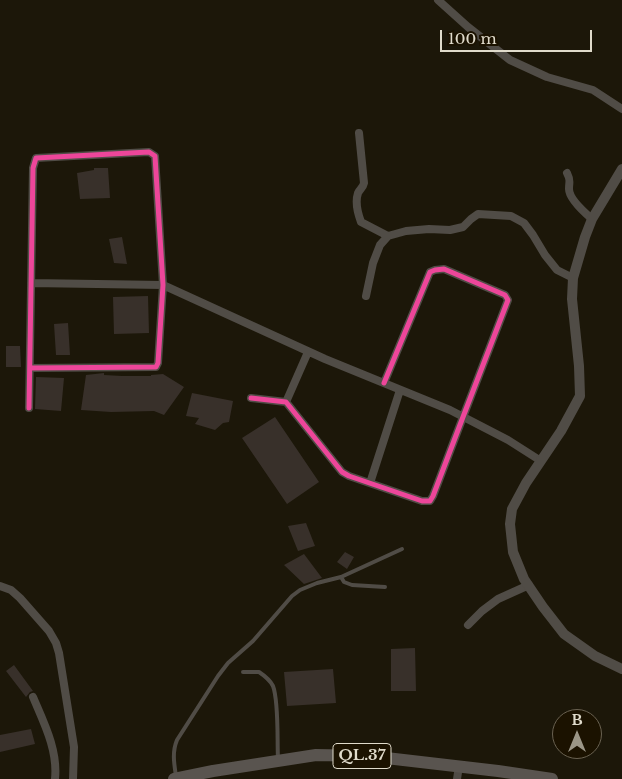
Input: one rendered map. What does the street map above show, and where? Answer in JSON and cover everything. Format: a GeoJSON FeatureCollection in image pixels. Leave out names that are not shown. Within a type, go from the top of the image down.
{"type":"FeatureCollection","features":[{"type":"Feature","properties":{"kind":"main road","name":"QL.37"},"geometry":{"type":"LineString","coordinates":[[175,779],[213,771],[316,755],[370,756],[458,773],[552,779]]}},
{"type":"Feature","properties":{"kind":"street"},"geometry":{"type":"LineString","coordinates":[[438,0],[468,27],[510,60],[547,76],[593,90],[622,108]]}},
{"type":"Feature","properties":{"kind":"street"},"geometry":{"type":"LineString","coordinates":[[358,133],[364,183],[357,195],[358,213],[361,222],[388,236]]}},
{"type":"Feature","properties":{"kind":"street"},"geometry":{"type":"LineString","coordinates":[[30,368],[156,367],[158,363],[163,285],[154,156],[150,152],[36,158],[33,168],[31,283],[30,368],[30,408]]}},
{"type":"Feature","properties":{"kind":"street"},"geometry":{"type":"LineString","coordinates":[[622,169],[592,219],[573,278],[572,299],[580,396],[512,508],[510,524],[513,552],[524,579],[543,607],[564,634],[595,656],[622,669]]}},
{"type":"Feature","properties":{"kind":"street"},"geometry":{"type":"LineString","coordinates":[[567,174],[570,179],[570,195],[592,219]]}},
{"type":"Feature","properties":{"kind":"street"},"geometry":{"type":"LineString","coordinates":[[366,296],[373,263],[380,245],[388,236],[406,231],[450,230],[463,227],[478,214],[511,216],[524,223],[557,270],[573,278]]}},
{"type":"Feature","properties":{"kind":"street"},"geometry":{"type":"LineString","coordinates":[[251,398],[286,402],[342,472],[422,501],[430,501],[508,300],[505,295],[444,270],[430,272],[384,384]]}},
{"type":"Feature","properties":{"kind":"street"},"geometry":{"type":"LineString","coordinates":[[31,283],[163,285],[308,352],[450,410],[508,440],[541,461]]}},
{"type":"Feature","properties":{"kind":"street"},"geometry":{"type":"LineString","coordinates":[[286,402],[308,352]]}},
{"type":"Feature","properties":{"kind":"street"},"geometry":{"type":"LineString","coordinates":[[370,483],[400,390]]}},
{"type":"Feature","properties":{"kind":"street"},"geometry":{"type":"LineString","coordinates":[[468,625],[498,599],[529,585]]}},
{"type":"Feature","properties":{"kind":"street"},"geometry":{"type":"LineString","coordinates":[[0,586],[11,590],[20,598],[49,631],[56,643],[74,747],[73,779]]}},
{"type":"Feature","properties":{"kind":"street"},"geometry":{"type":"LineString","coordinates":[[33,697],[54,749],[55,779]]}},
{"type":"Feature","properties":{"kind":"lane"},"geometry":{"type":"LineString","coordinates":[[175,779],[173,754],[177,740],[228,663],[253,641],[292,596],[300,590],[317,583],[342,577],[402,549]]}},
{"type":"Feature","properties":{"kind":"lane"},"geometry":{"type":"LineString","coordinates":[[342,577],[344,582],[352,585],[385,587]]}},
{"type":"Feature","properties":{"kind":"lane"},"geometry":{"type":"LineString","coordinates":[[243,672],[260,672],[273,686],[278,761]]}},
{"type":"Feature","properties":{"kind":"building"},"geometry":{"type":"Polygon","coordinates":[[[94,168],[108,168],[110,198],[80,199],[77,173],[94,170],[94,168]]]}},
{"type":"Feature","properties":{"kind":"building"},"geometry":{"type":"Polygon","coordinates":[[[122,237],[127,264],[114,263],[109,239],[122,237]]]}},
{"type":"Feature","properties":{"kind":"building"},"geometry":{"type":"Polygon","coordinates":[[[148,296],[149,333],[114,334],[113,297],[148,296]]]}},
{"type":"Feature","properties":{"kind":"building"},"geometry":{"type":"Polygon","coordinates":[[[68,323],[70,355],[56,355],[54,324],[68,323]]]}},
{"type":"Feature","properties":{"kind":"building"},"geometry":{"type":"Polygon","coordinates":[[[6,346],[20,346],[21,367],[6,367],[6,346]]]}},
{"type":"Feature","properties":{"kind":"building"},"geometry":{"type":"Polygon","coordinates":[[[104,373],[104,375],[122,376],[163,374],[184,387],[164,415],[154,411],[111,412],[81,410],[86,375],[104,373]]]}},
{"type":"Feature","properties":{"kind":"building"},"geometry":{"type":"Polygon","coordinates":[[[36,377],[64,378],[61,411],[35,409],[36,377]]]}},
{"type":"Feature","properties":{"kind":"building"},"geometry":{"type":"Polygon","coordinates":[[[192,393],[233,401],[229,422],[223,423],[215,430],[195,424],[199,418],[186,416],[192,393]]]}},
{"type":"Feature","properties":{"kind":"building"},"geometry":{"type":"Polygon","coordinates":[[[275,417],[319,482],[287,504],[242,438],[275,417]]]}},
{"type":"Feature","properties":{"kind":"building"},"geometry":{"type":"Polygon","coordinates":[[[306,523],[315,546],[298,551],[288,526],[306,523]]]}},
{"type":"Feature","properties":{"kind":"building"},"geometry":{"type":"Polygon","coordinates":[[[345,552],[354,557],[347,569],[337,562],[345,552]]]}},
{"type":"Feature","properties":{"kind":"building"},"geometry":{"type":"Polygon","coordinates":[[[304,554],[322,578],[304,584],[284,565],[304,554]]]}},
{"type":"Feature","properties":{"kind":"building"},"geometry":{"type":"Polygon","coordinates":[[[415,648],[416,691],[391,691],[391,649],[415,648]]]}},
{"type":"Feature","properties":{"kind":"building"},"geometry":{"type":"Polygon","coordinates":[[[14,665],[33,691],[26,697],[6,671],[14,665]]]}},
{"type":"Feature","properties":{"kind":"building"},"geometry":{"type":"Polygon","coordinates":[[[333,669],[336,703],[287,706],[284,672],[333,669]]]}},
{"type":"Feature","properties":{"kind":"building"},"geometry":{"type":"Polygon","coordinates":[[[31,729],[35,744],[0,752],[0,735],[31,729]]]}},
{"type":"Feature","properties":{"kind":"cycle path"},"geometry":{"type":"LineString","coordinates":[[29,408],[33,168],[36,158],[149,152],[155,156],[163,285],[158,363],[156,367],[30,368]]}},
{"type":"Feature","properties":{"kind":"cycle path"},"geometry":{"type":"LineString","coordinates":[[251,398],[286,402],[342,472],[422,501],[430,501],[508,300],[505,295],[444,269],[430,272],[384,383]]}}]}
